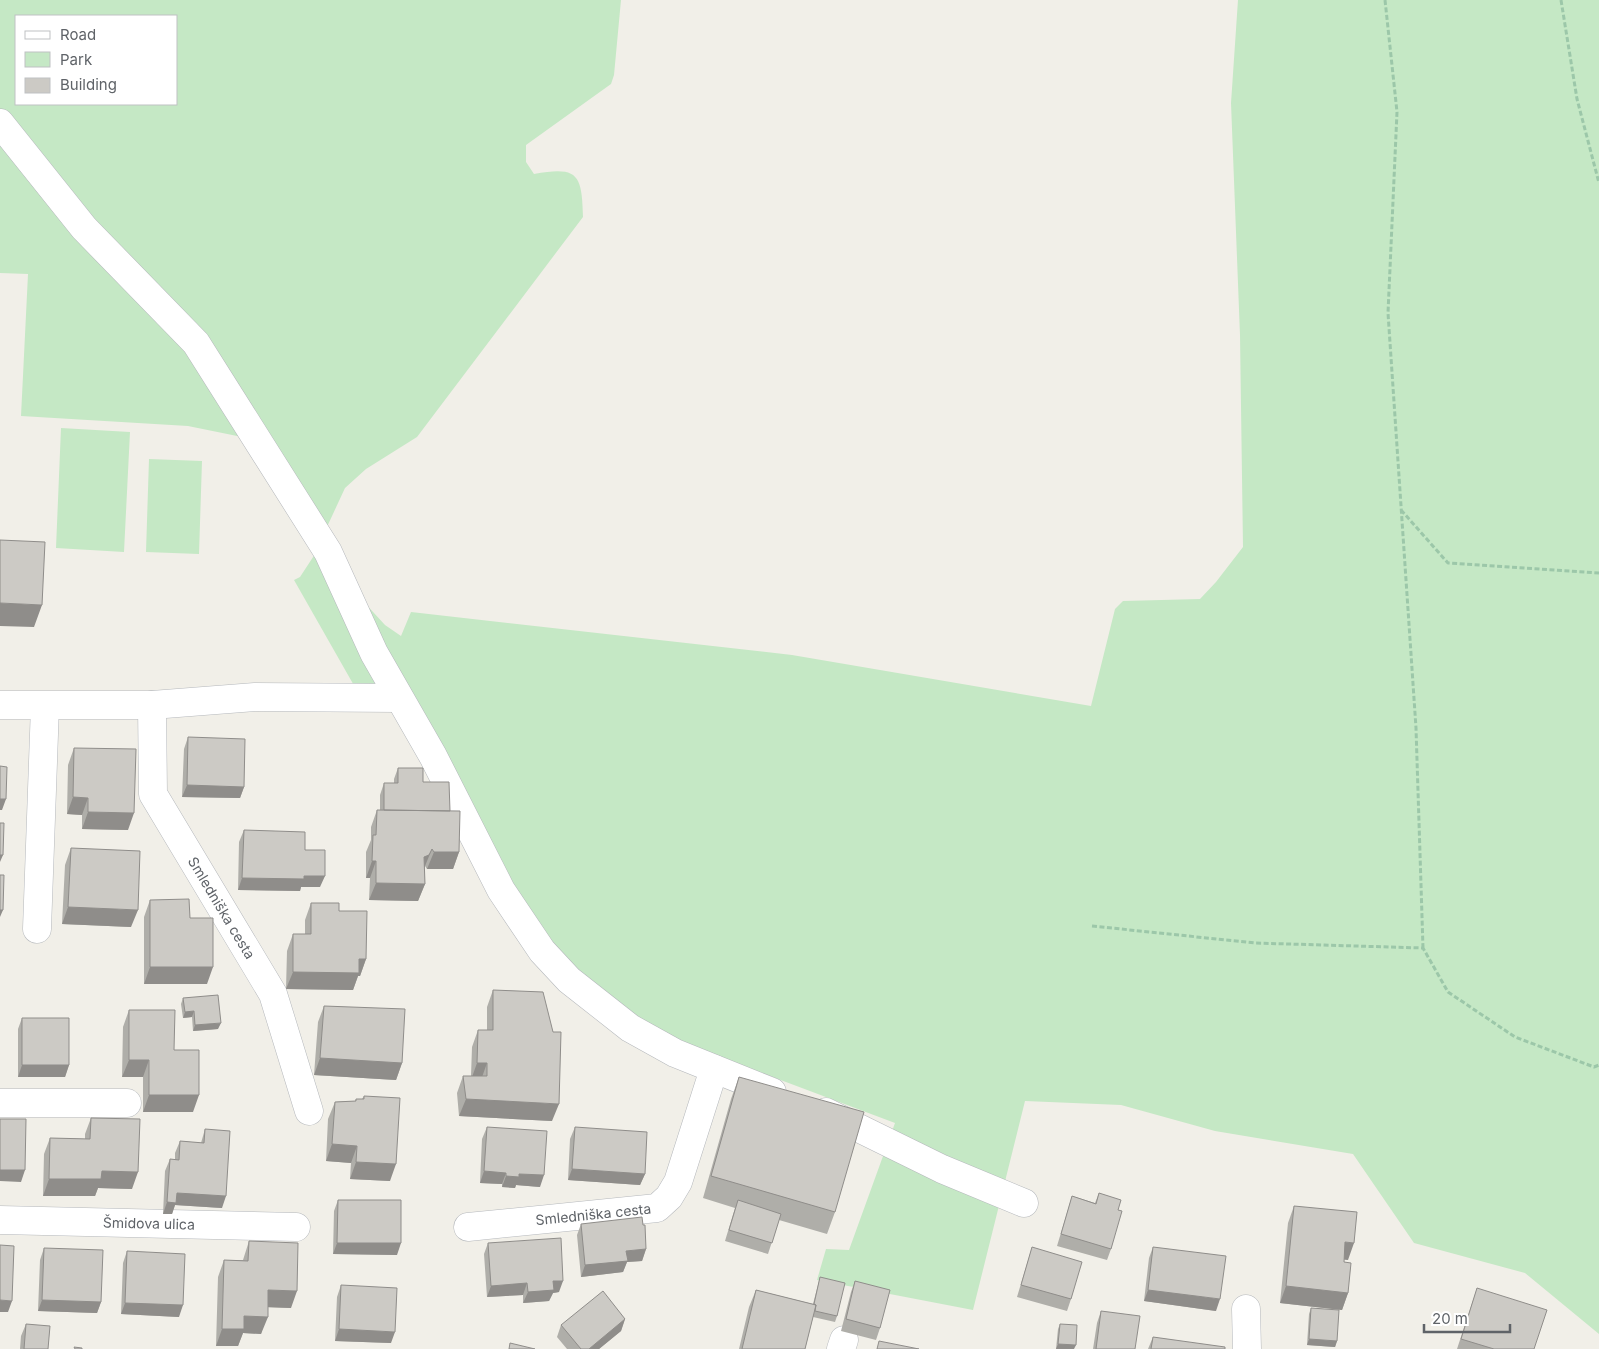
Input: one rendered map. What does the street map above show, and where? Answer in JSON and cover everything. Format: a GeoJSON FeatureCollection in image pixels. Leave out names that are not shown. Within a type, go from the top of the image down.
{"type":"FeatureCollection","features":[{"type":"Feature","properties":{"kind":"street"},"geometry":{"type":"LineString","coordinates":[[0,124],[84,228],[196,343],[328,552],[374,653],[398,698],[433,756],[501,890],[542,951],[569,980],[630,1028],[675,1053],[839,1117],[880,1140],[942,1169],[1024,1203]]}},
{"type":"Feature","properties":{"kind":"street"},"geometry":{"type":"LineString","coordinates":[[0,705],[152,705],[255,697],[398,698]]}},
{"type":"Feature","properties":{"kind":"street","name":"Smledniška cesta"},"geometry":{"type":"LineString","coordinates":[[152,705],[153,794],[273,994],[310,1111]]}},
{"type":"Feature","properties":{"kind":"street"},"geometry":{"type":"LineString","coordinates":[[36,929],[45,706]]}},
{"type":"Feature","properties":{"kind":"street","name":"Smledniška cesta"},"geometry":{"type":"LineString","coordinates":[[468,1227],[657,1208],[669,1198],[678,1182],[714,1069]]}},
{"type":"Feature","properties":{"kind":"street"},"geometry":{"type":"LineString","coordinates":[[0,1103],[127,1102]]}},
{"type":"Feature","properties":{"kind":"street","name":"Šmidova ulica"},"geometry":{"type":"LineString","coordinates":[[0,1220],[296,1227]]}},
{"type":"Feature","properties":{"kind":"street"},"geometry":{"type":"LineString","coordinates":[[1246,1309],[1247,1349]]}},
{"type":"Feature","properties":{"kind":"path"},"geometry":{"type":"LineString","coordinates":[[1385,0],[1397,112],[1388,313],[1416,728],[1423,948],[1448,992],[1515,1037],[1594,1067],[1599,1065]]}},
{"type":"Feature","properties":{"kind":"path"},"geometry":{"type":"LineString","coordinates":[[1561,0],[1577,99],[1599,184]]}},
{"type":"Feature","properties":{"kind":"path"},"geometry":{"type":"LineString","coordinates":[[1401,509],[1448,563],[1599,573]]}},
{"type":"Feature","properties":{"kind":"path"},"geometry":{"type":"LineString","coordinates":[[1092,926],[1255,943],[1423,948]]}},
{"type":"Feature","properties":{"kind":"green space"},"geometry":{"type":"Polygon","coordinates":[[[0,0],[621,0],[614,75],[611,84],[526,145],[526,162],[534,174],[560,171],[575,176],[581,191],[583,217],[417,437],[366,469],[345,488],[326,529],[0,115],[0,0]]]}},
{"type":"Feature","properties":{"kind":"green space"},"geometry":{"type":"Polygon","coordinates":[[[1238,0],[1599,0],[1599,1334],[1525,1273],[1414,1243],[1353,1154],[1215,1131],[1121,1105],[1025,1101],[973,1310],[817,1280],[826,1249],[849,1250],[895,1123],[706,1052],[644,1025],[543,942],[405,703],[356,689],[294,580],[300,577],[317,551],[385,625],[401,636],[411,612],[792,655],[1091,706],[1115,609],[1123,601],[1200,599],[1243,547],[1240,335],[1231,103],[1238,0]]]}},
{"type":"Feature","properties":{"kind":"green space"},"geometry":{"type":"Polygon","coordinates":[[[0,131],[180,335],[242,437],[188,426],[21,416],[28,274],[0,273],[0,131]]]}},
{"type":"Feature","properties":{"kind":"green space"},"geometry":{"type":"Polygon","coordinates":[[[61,428],[130,432],[124,552],[56,548],[61,428]]]}},
{"type":"Feature","properties":{"kind":"green space"},"geometry":{"type":"Polygon","coordinates":[[[149,459],[202,461],[199,554],[146,552],[149,459]]]}},
{"type":"Feature","properties":{"kind":"building"},"geometry":{"type":"Polygon","coordinates":[[[0,540],[45,542],[42,605],[0,603],[0,540]]]}},
{"type":"Feature","properties":{"kind":"building"},"geometry":{"type":"Polygon","coordinates":[[[188,737],[245,739],[244,787],[187,785],[188,737]]]}},
{"type":"Feature","properties":{"kind":"building"},"geometry":{"type":"Polygon","coordinates":[[[74,748],[136,749],[134,813],[88,812],[88,798],[73,797],[74,748]]]}},
{"type":"Feature","properties":{"kind":"building"},"geometry":{"type":"Polygon","coordinates":[[[0,766],[7,767],[6,799],[0,799],[0,766]]]}},
{"type":"Feature","properties":{"kind":"building"},"geometry":{"type":"Polygon","coordinates":[[[398,768],[423,768],[423,782],[449,782],[450,811],[384,810],[384,783],[398,783],[398,768]]]}},
{"type":"Feature","properties":{"kind":"building"},"geometry":{"type":"Polygon","coordinates":[[[377,810],[460,811],[459,852],[434,852],[432,849],[429,855],[424,857],[425,884],[376,883],[376,861],[372,861],[373,835],[376,835],[377,810]]]}},
{"type":"Feature","properties":{"kind":"building"},"geometry":{"type":"Polygon","coordinates":[[[0,823],[4,823],[3,855],[0,855],[0,823]]]}},
{"type":"Feature","properties":{"kind":"building"},"geometry":{"type":"Polygon","coordinates":[[[244,830],[305,832],[305,850],[325,850],[325,876],[304,876],[304,879],[242,878],[244,830]]]}},
{"type":"Feature","properties":{"kind":"building"},"geometry":{"type":"Polygon","coordinates":[[[71,848],[140,851],[138,910],[68,907],[71,848]]]}},
{"type":"Feature","properties":{"kind":"building"},"geometry":{"type":"Polygon","coordinates":[[[0,875],[4,875],[3,910],[0,910],[0,875]]]}},
{"type":"Feature","properties":{"kind":"building"},"geometry":{"type":"Polygon","coordinates":[[[189,899],[190,918],[213,918],[213,967],[150,967],[150,900],[189,899]]]}},
{"type":"Feature","properties":{"kind":"building"},"geometry":{"type":"Polygon","coordinates":[[[311,903],[339,903],[339,911],[367,911],[366,959],[359,959],[359,973],[293,972],[293,934],[311,934],[311,903]]]}},
{"type":"Feature","properties":{"kind":"building"},"geometry":{"type":"Polygon","coordinates":[[[493,990],[543,992],[553,1032],[561,1032],[559,1104],[466,1099],[463,1076],[487,1076],[487,1063],[477,1063],[478,1030],[493,1030],[493,990]]]}},
{"type":"Feature","properties":{"kind":"building"},"geometry":{"type":"Polygon","coordinates":[[[218,995],[221,1023],[195,1025],[194,1011],[185,1012],[183,998],[218,995]]]}},
{"type":"Feature","properties":{"kind":"building"},"geometry":{"type":"Polygon","coordinates":[[[324,1006],[405,1009],[402,1063],[320,1058],[324,1006]]]}},
{"type":"Feature","properties":{"kind":"building"},"geometry":{"type":"Polygon","coordinates":[[[129,1010],[175,1010],[174,1050],[199,1050],[199,1095],[149,1095],[149,1060],[129,1060],[129,1010]]]}},
{"type":"Feature","properties":{"kind":"building"},"geometry":{"type":"Polygon","coordinates":[[[22,1018],[69,1018],[69,1065],[22,1065],[22,1018]]]}},
{"type":"Feature","properties":{"kind":"building"},"geometry":{"type":"Polygon","coordinates":[[[739,1077],[864,1112],[835,1212],[711,1176],[739,1077]]]}},
{"type":"Feature","properties":{"kind":"building"},"geometry":{"type":"Polygon","coordinates":[[[364,1096],[400,1098],[396,1164],[356,1162],[357,1146],[332,1144],[335,1102],[356,1101],[356,1099],[364,1099],[364,1096]]]}},
{"type":"Feature","properties":{"kind":"building"},"geometry":{"type":"Polygon","coordinates":[[[91,1118],[140,1119],[138,1172],[102,1171],[101,1179],[49,1179],[50,1138],[90,1139],[91,1118]]]}},
{"type":"Feature","properties":{"kind":"building"},"geometry":{"type":"Polygon","coordinates":[[[0,1119],[26,1119],[25,1170],[0,1170],[0,1119]]]}},
{"type":"Feature","properties":{"kind":"building"},"geometry":{"type":"Polygon","coordinates":[[[487,1127],[547,1131],[544,1175],[519,1174],[519,1177],[506,1176],[506,1173],[484,1171],[487,1127]]]}},
{"type":"Feature","properties":{"kind":"building"},"geometry":{"type":"Polygon","coordinates":[[[575,1127],[647,1132],[645,1174],[572,1169],[575,1127]]]}},
{"type":"Feature","properties":{"kind":"building"},"geometry":{"type":"Polygon","coordinates":[[[205,1129],[230,1131],[226,1196],[177,1193],[176,1203],[167,1202],[170,1159],[179,1160],[180,1141],[204,1143],[205,1129]]]}},
{"type":"Feature","properties":{"kind":"building"},"geometry":{"type":"Polygon","coordinates":[[[1099,1193],[1121,1200],[1118,1210],[1122,1211],[1111,1249],[1061,1234],[1072,1196],[1096,1204],[1099,1193]]]}},
{"type":"Feature","properties":{"kind":"building"},"geometry":{"type":"Polygon","coordinates":[[[338,1200],[401,1200],[401,1243],[337,1243],[338,1200]]]}},
{"type":"Feature","properties":{"kind":"building"},"geometry":{"type":"Polygon","coordinates":[[[738,1200],[781,1214],[772,1243],[729,1230],[738,1200]]]}},
{"type":"Feature","properties":{"kind":"building"},"geometry":{"type":"Polygon","coordinates":[[[1294,1206],[1357,1212],[1354,1243],[1345,1242],[1344,1262],[1351,1263],[1348,1293],[1286,1286],[1294,1206]]]}},
{"type":"Feature","properties":{"kind":"building"},"geometry":{"type":"Polygon","coordinates":[[[642,1217],[643,1225],[645,1225],[646,1249],[626,1251],[628,1261],[585,1265],[581,1224],[642,1217]]]}},
{"type":"Feature","properties":{"kind":"building"},"geometry":{"type":"Polygon","coordinates":[[[561,1238],[563,1281],[553,1281],[554,1290],[528,1292],[527,1283],[491,1286],[488,1243],[561,1238]]]}},
{"type":"Feature","properties":{"kind":"building"},"geometry":{"type":"Polygon","coordinates":[[[249,1241],[298,1243],[297,1291],[268,1290],[268,1317],[244,1316],[244,1329],[222,1329],[224,1260],[248,1261],[249,1241]]]}},
{"type":"Feature","properties":{"kind":"building"},"geometry":{"type":"Polygon","coordinates":[[[0,1245],[14,1246],[12,1301],[0,1300],[0,1245]]]}},
{"type":"Feature","properties":{"kind":"building"},"geometry":{"type":"Polygon","coordinates":[[[1032,1247],[1082,1262],[1071,1299],[1021,1285],[1032,1247]]]}},
{"type":"Feature","properties":{"kind":"building"},"geometry":{"type":"Polygon","coordinates":[[[1153,1247],[1226,1256],[1220,1299],[1148,1290],[1153,1247]]]}},
{"type":"Feature","properties":{"kind":"building"},"geometry":{"type":"Polygon","coordinates":[[[44,1248],[103,1250],[101,1302],[42,1300],[44,1248]]]}},
{"type":"Feature","properties":{"kind":"building"},"geometry":{"type":"Polygon","coordinates":[[[127,1251],[185,1254],[183,1305],[125,1303],[127,1251]]]}},
{"type":"Feature","properties":{"kind":"building"},"geometry":{"type":"Polygon","coordinates":[[[820,1277],[845,1283],[837,1316],[815,1311],[816,1305],[814,1304],[820,1277]]]}},
{"type":"Feature","properties":{"kind":"building"},"geometry":{"type":"Polygon","coordinates":[[[855,1281],[890,1290],[880,1328],[846,1319],[855,1281]]]}},
{"type":"Feature","properties":{"kind":"building"},"geometry":{"type":"Polygon","coordinates":[[[341,1285],[397,1288],[395,1332],[339,1329],[341,1285]]]}},
{"type":"Feature","properties":{"kind":"building"},"geometry":{"type":"Polygon","coordinates":[[[1477,1288],[1547,1310],[1534,1349],[1494,1349],[1461,1339],[1477,1288]]]}},
{"type":"Feature","properties":{"kind":"building"},"geometry":{"type":"Polygon","coordinates":[[[756,1290],[816,1305],[805,1349],[742,1349],[756,1290]]]}},
{"type":"Feature","properties":{"kind":"building"},"geometry":{"type":"Polygon","coordinates":[[[603,1291],[625,1319],[589,1349],[581,1349],[561,1325],[603,1291]]]}},
{"type":"Feature","properties":{"kind":"building"},"geometry":{"type":"Polygon","coordinates":[[[1311,1308],[1339,1310],[1337,1341],[1309,1339],[1311,1308]]]}},
{"type":"Feature","properties":{"kind":"building"},"geometry":{"type":"Polygon","coordinates":[[[1101,1311],[1140,1316],[1135,1349],[1096,1349],[1101,1311]]]}},
{"type":"Feature","properties":{"kind":"building"},"geometry":{"type":"Polygon","coordinates":[[[26,1324],[50,1326],[48,1349],[24,1349],[26,1324]]]}},
{"type":"Feature","properties":{"kind":"building"},"geometry":{"type":"Polygon","coordinates":[[[1060,1324],[1077,1325],[1076,1345],[1058,1344],[1060,1324]]]}},
{"type":"Feature","properties":{"kind":"building"},"geometry":{"type":"Polygon","coordinates":[[[1153,1337],[1225,1347],[1225,1349],[1151,1349],[1153,1337]]]}},
{"type":"Feature","properties":{"kind":"building"},"geometry":{"type":"Polygon","coordinates":[[[879,1341],[919,1349],[877,1349],[879,1341]]]}},
{"type":"Feature","properties":{"kind":"building"},"geometry":{"type":"Polygon","coordinates":[[[510,1343],[535,1349],[509,1349],[510,1343]]]}}]}
